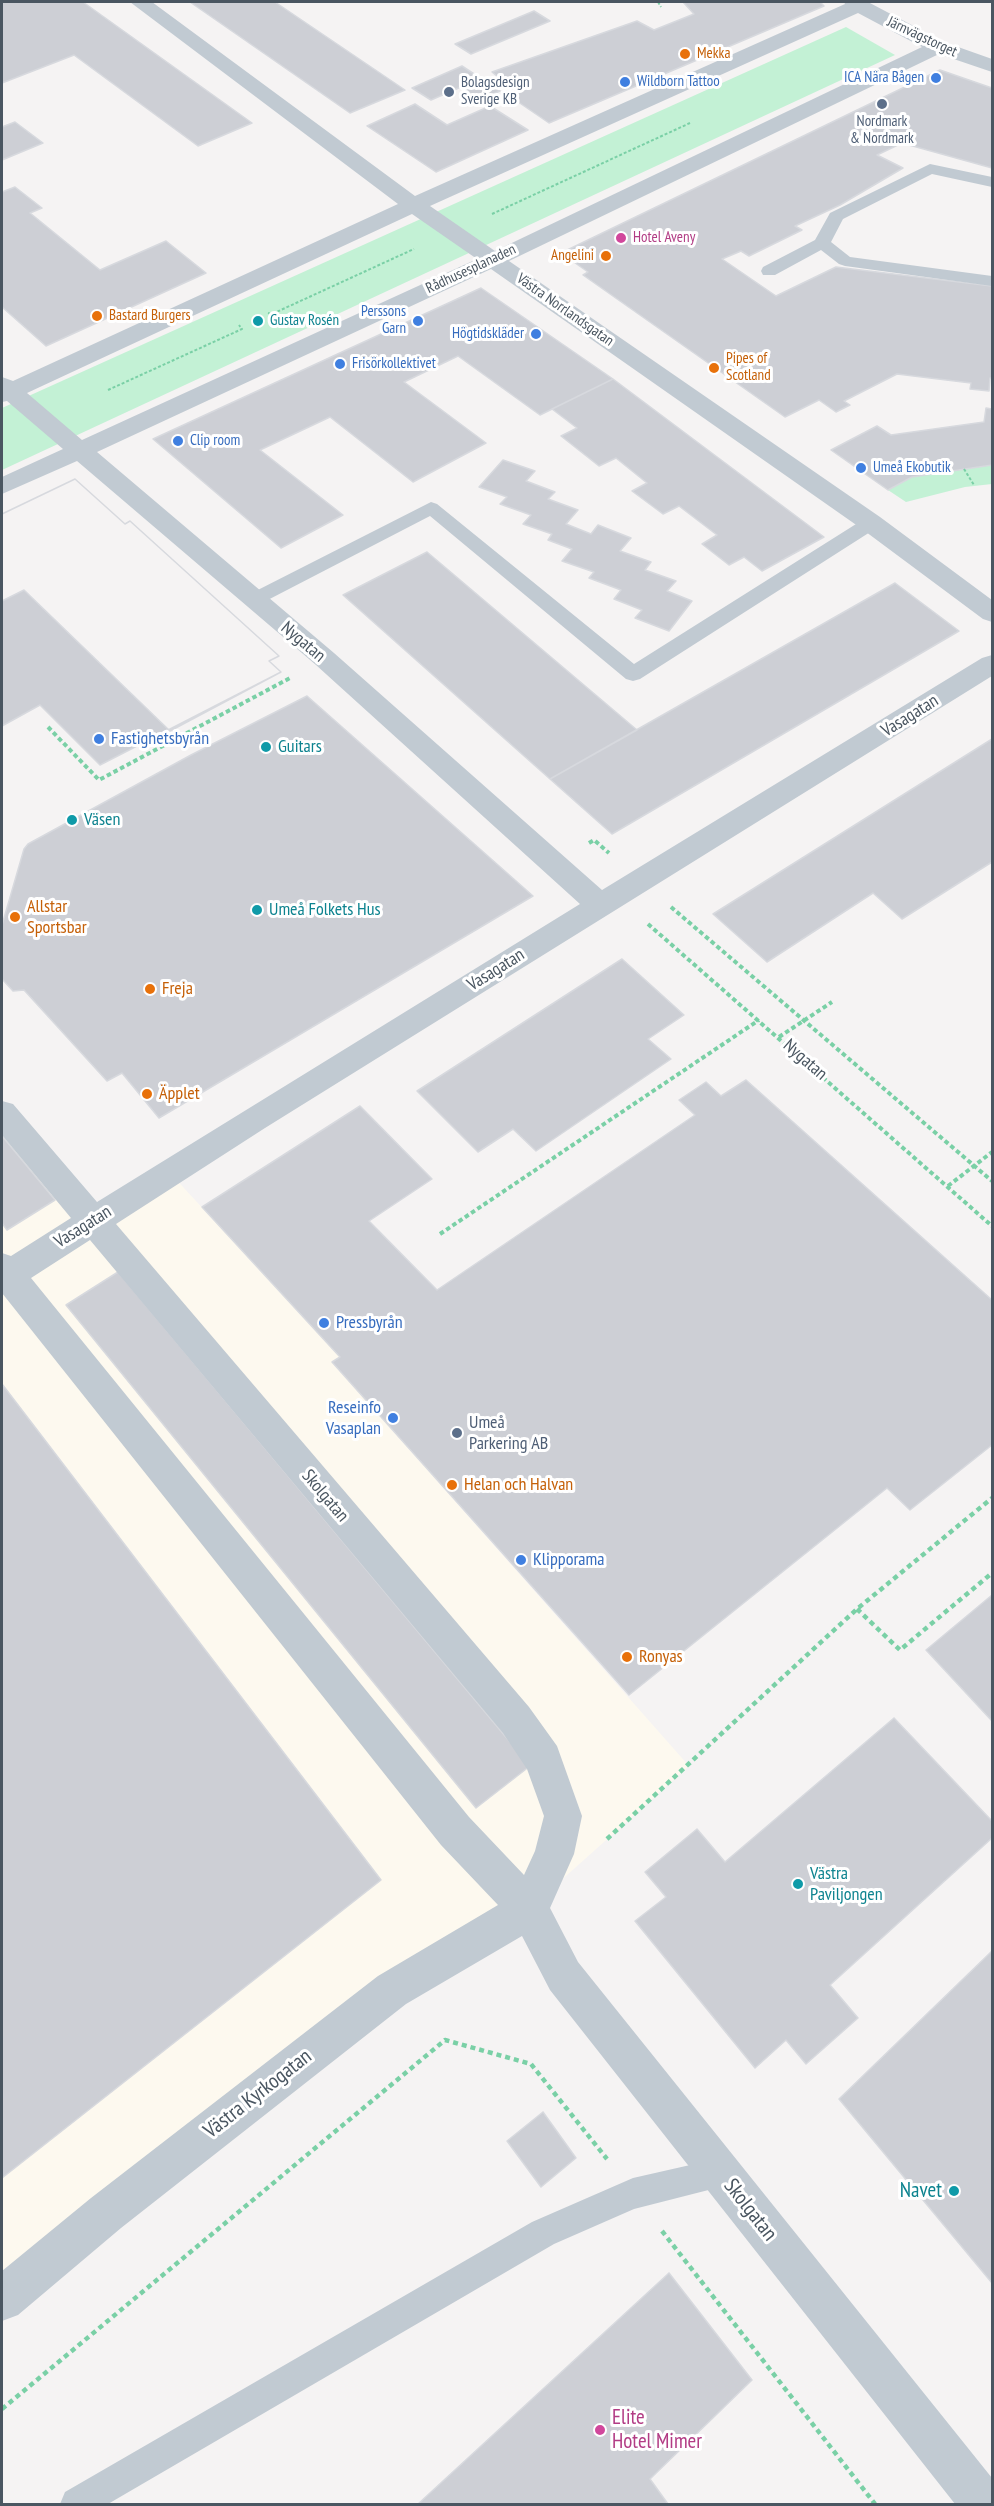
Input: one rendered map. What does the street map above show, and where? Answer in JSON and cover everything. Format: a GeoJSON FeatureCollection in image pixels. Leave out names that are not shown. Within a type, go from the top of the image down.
{"type":"FeatureCollection","features":[{"type":"Feature","properties":{"kind":"street","name":"Västra Norrlandsgatan"},"geometry":{"type":"LineString","coordinates":[[140,2],[414,205],[871,523],[993,613]]}},
{"type":"Feature","properties":{"kind":"street"},"geometry":{"type":"LineString","coordinates":[[4,390],[856,3]]}},
{"type":"Feature","properties":{"kind":"street","name":"Järnvägstorget"},"geometry":{"type":"LineString","coordinates":[[856,3],[899,28],[937,46],[993,66]]}},
{"type":"Feature","properties":{"kind":"street","name":"Rådhusesplanaden"},"geometry":{"type":"LineString","coordinates":[[2,486],[493,260],[920,57],[937,46]]}},
{"type":"Feature","properties":{"kind":"street","name":"Nygatan"},"geometry":{"type":"LineString","coordinates":[[4,390],[44,419],[78,451],[608,901]]}},
{"type":"Feature","properties":{"kind":"street","name":"Vasagatan"},"geometry":{"type":"LineString","coordinates":[[4,1274],[993,664]]}},
{"type":"Feature","properties":{"kind":"street","name":"Skolgatan"},"geometry":{"type":"LineString","coordinates":[[2,1113],[516,1720],[543,1759],[563,1816],[554,1854],[529,1909]]}},
{"type":"Feature","properties":{"kind":"street","name":"Skolgatan"},"geometry":{"type":"LineString","coordinates":[[4,1274],[455,1831],[529,1909],[564,1976],[984,2505]]}},
{"type":"Feature","properties":{"kind":"street","name":"Västra Kyrkogatan"},"geometry":{"type":"LineString","coordinates":[[2,2299],[124,2198],[392,1990],[529,1909]]}},
{"type":"Feature","properties":{"kind":"lane"},"geometry":{"type":"LineString","coordinates":[[769,271],[822,243],[836,216],[930,169],[993,182]]}},
{"type":"Feature","properties":{"kind":"lane"},"geometry":{"type":"LineString","coordinates":[[822,243],[845,261],[993,281]]}},
{"type":"Feature","properties":{"kind":"lane"},"geometry":{"type":"LineString","coordinates":[[253,600],[430,508],[633,674],[871,523]]}},
{"type":"Feature","properties":{"kind":"lane"},"geometry":{"type":"LineString","coordinates":[[77,2505],[543,2233],[633,2194],[721,2173]]}},
{"type":"Feature","properties":{"kind":"path"},"geometry":{"type":"LineString","coordinates":[[658,2],[661,7]]}},
{"type":"Feature","properties":{"kind":"path"},"geometry":{"type":"LineString","coordinates":[[964,470],[974,485]]}},
{"type":"Feature","properties":{"kind":"path"},"geometry":{"type":"LineString","coordinates":[[48,727],[99,780],[325,659]]}},
{"type":"Feature","properties":{"kind":"path"},"geometry":{"type":"LineString","coordinates":[[641,881],[993,1181]]}},
{"type":"Feature","properties":{"kind":"path","name":"Nygatan"},"geometry":{"type":"LineString","coordinates":[[608,901],[759,1020],[993,1226]]}},
{"type":"Feature","properties":{"kind":"path"},"geometry":{"type":"LineString","coordinates":[[779,1037],[832,1002]]}},
{"type":"Feature","properties":{"kind":"path"},"geometry":{"type":"LineString","coordinates":[[440,1234],[759,1020]]}},
{"type":"Feature","properties":{"kind":"path"},"geometry":{"type":"LineString","coordinates":[[948,1186],[993,1152]]}},
{"type":"Feature","properties":{"kind":"path"},"geometry":{"type":"LineString","coordinates":[[600,1845],[689,1766],[857,1609],[993,1498]]}},
{"type":"Feature","properties":{"kind":"path"},"geometry":{"type":"LineString","coordinates":[[857,1609],[900,1650],[993,1573]]}},
{"type":"Feature","properties":{"kind":"path"},"geometry":{"type":"LineString","coordinates":[[2,2409],[445,2040],[531,2064],[875,2505]]}},
{"type":"Feature","properties":{"kind":"shaded area"},"geometry":{"type":"Polygon","coordinates":[[[2,1113],[92,1220],[171,1174],[340,1357],[332,1362],[689,1766],[529,1909],[106,2213],[2,2299],[2,1113]]]}},
{"type":"Feature","properties":{"kind":"green space"},"geometry":{"type":"Polygon","coordinates":[[[846,27],[895,55],[2,470],[2,408],[846,27]]]}},
{"type":"Feature","properties":{"kind":"green space"},"geometry":{"type":"Polygon","coordinates":[[[992,465],[992,484],[965,487],[906,502],[888,490],[912,477],[992,465]]]}},
{"type":"Feature","properties":{"kind":"building"},"geometry":{"type":"Polygon","coordinates":[[[2,2],[83,2],[252,123],[198,146],[74,55],[2,83],[2,2]]]}},
{"type":"Feature","properties":{"kind":"building"},"geometry":{"type":"Polygon","coordinates":[[[190,2],[275,2],[405,90],[350,113],[190,2]]]}},
{"type":"Feature","properties":{"kind":"building"},"geometry":{"type":"Polygon","coordinates":[[[683,2],[820,2],[824,6],[549,123],[508,95],[516,92],[492,72],[637,21],[654,30],[694,14],[683,2]]]}},
{"type":"Feature","properties":{"kind":"building"},"geometry":{"type":"Polygon","coordinates":[[[534,11],[550,21],[471,54],[455,44],[534,11]]]}},
{"type":"Feature","properties":{"kind":"building"},"geometry":{"type":"Polygon","coordinates":[[[462,66],[500,91],[480,100],[461,87],[431,100],[412,88],[462,66]]]}},
{"type":"Feature","properties":{"kind":"building"},"geometry":{"type":"Polygon","coordinates":[[[940,70],[992,88],[992,168],[902,143],[877,155],[903,168],[840,205],[795,226],[802,230],[749,256],[741,251],[722,259],[776,296],[836,267],[992,286],[992,378],[990,378],[989,391],[970,389],[971,383],[897,374],[844,401],[850,405],[836,412],[819,400],[785,417],[583,275],[588,272],[561,253],[940,70]]]}},
{"type":"Feature","properties":{"kind":"building"},"geometry":{"type":"Polygon","coordinates":[[[415,104],[447,125],[490,106],[528,130],[436,172],[367,126],[415,104]]]}},
{"type":"Feature","properties":{"kind":"building"},"geometry":{"type":"Polygon","coordinates":[[[15,122],[43,143],[2,160],[2,127],[15,122]]]}},
{"type":"Feature","properties":{"kind":"building"},"geometry":{"type":"Polygon","coordinates":[[[15,187],[42,208],[30,213],[100,270],[166,241],[206,273],[46,346],[2,307],[2,192],[15,187]]]}},
{"type":"Feature","properties":{"kind":"building"},"geometry":{"type":"Polygon","coordinates":[[[481,288],[613,379],[540,415],[458,356],[404,382],[486,443],[413,482],[330,417],[260,450],[343,515],[281,548],[153,439],[481,288]]]}},
{"type":"Feature","properties":{"kind":"building"},"geometry":{"type":"Polygon","coordinates":[[[613,379],[824,537],[762,571],[744,557],[729,565],[702,544],[717,535],[679,506],[663,514],[632,491],[647,483],[616,458],[599,466],[561,436],[577,428],[552,409],[613,379]]]}},
{"type":"Feature","properties":{"kind":"building"},"geometry":{"type":"Polygon","coordinates":[[[986,408],[992,409],[992,465],[912,477],[888,490],[831,450],[877,426],[891,435],[984,422],[986,408]]]}},
{"type":"Feature","properties":{"kind":"building"},"geometry":{"type":"Polygon","coordinates":[[[503,460],[535,471],[526,481],[555,492],[548,499],[578,510],[566,524],[591,534],[598,525],[631,538],[620,551],[651,562],[645,570],[676,581],[667,591],[692,601],[669,631],[635,618],[642,610],[614,599],[621,590],[589,578],[594,572],[562,561],[572,549],[548,540],[552,534],[523,524],[531,515],[500,504],[507,497],[479,487],[503,460]]]}},
{"type":"Feature","properties":{"kind":"building"},"geometry":{"type":"Polygon","coordinates":[[[75,479],[125,524],[130,521],[279,656],[269,661],[281,672],[100,765],[40,705],[2,726],[2,514],[75,479]]]}},
{"type":"Feature","properties":{"kind":"building"},"geometry":{"type":"Polygon","coordinates":[[[75,479],[125,524],[130,521],[279,656],[269,661],[281,672],[170,731],[24,590],[2,601],[2,514],[75,479]]]}},
{"type":"Feature","properties":{"kind":"building"},"geometry":{"type":"Polygon","coordinates":[[[427,552],[637,730],[550,779],[343,595],[427,552]]]}},
{"type":"Feature","properties":{"kind":"building"},"geometry":{"type":"Polygon","coordinates":[[[895,583],[959,631],[612,834],[550,779],[895,583]]]}},
{"type":"Feature","properties":{"kind":"building","name":"Umeå Folkets Hus"},"geometry":{"type":"Polygon","coordinates":[[[307,696],[533,896],[159,1118],[122,1073],[107,1081],[24,990],[13,991],[2,979],[2,925],[24,849],[28,844],[191,755],[307,696]]]}},
{"type":"Feature","properties":{"kind":"building"},"geometry":{"type":"Polygon","coordinates":[[[992,739],[992,862],[902,919],[873,893],[767,962],[713,914],[992,739]]]}},
{"type":"Feature","properties":{"kind":"building"},"geometry":{"type":"Polygon","coordinates":[[[622,959],[684,1015],[648,1039],[671,1059],[536,1151],[513,1129],[478,1152],[417,1091],[622,959]]]}},
{"type":"Feature","properties":{"kind":"building"},"geometry":{"type":"Polygon","coordinates":[[[746,1080],[992,1300],[992,1445],[910,1510],[887,1488],[629,1695],[332,1362],[340,1357],[202,1207],[360,1106],[432,1179],[369,1221],[437,1290],[695,1115],[679,1100],[706,1082],[721,1096],[746,1080]]]}},
{"type":"Feature","properties":{"kind":"building"},"geometry":{"type":"Polygon","coordinates":[[[2,1136],[55,1200],[7,1230],[2,1223],[2,1136]]]}},
{"type":"Feature","properties":{"kind":"building"},"geometry":{"type":"Polygon","coordinates":[[[118,1272],[530,1766],[476,1808],[66,1305],[118,1272]]]}},
{"type":"Feature","properties":{"kind":"building"},"geometry":{"type":"Polygon","coordinates":[[[2,1384],[381,1880],[2,2178],[2,1384]]]}},
{"type":"Feature","properties":{"kind":"building"},"geometry":{"type":"Polygon","coordinates":[[[992,1595],[992,1721],[926,1650],[992,1595]]]}},
{"type":"Feature","properties":{"kind":"building","name":"Västra Paviljongen"},"geometry":{"type":"Polygon","coordinates":[[[894,1718],[992,1821],[992,1838],[830,1985],[858,2018],[806,2064],[786,2040],[755,2068],[635,1921],[666,1897],[645,1872],[697,1829],[725,1862],[894,1718]]]}},
{"type":"Feature","properties":{"kind":"building","name":"Navet"},"geometry":{"type":"Polygon","coordinates":[[[992,1951],[992,2283],[839,2099],[992,1951]]]}},
{"type":"Feature","properties":{"kind":"building"},"geometry":{"type":"Polygon","coordinates":[[[543,2112],[576,2158],[541,2187],[507,2141],[543,2112]]]}},
{"type":"Feature","properties":{"kind":"building","name":"Elite Hotel Mimer"},"geometry":{"type":"Polygon","coordinates":[[[669,2273],[752,2380],[650,2479],[668,2504],[418,2504],[669,2273]]]}},
{"type":"Feature","properties":{"kind":"place","name":"Mekka"},"geometry":{"type":"Point","coordinates":[685,54]}},
{"type":"Feature","properties":{"kind":"place","name":"ICA Nära Bågen"},"geometry":{"type":"Point","coordinates":[936,78]}},
{"type":"Feature","properties":{"kind":"place","name":"Wildborn Tattoo"},"geometry":{"type":"Point","coordinates":[625,82]}},
{"type":"Feature","properties":{"kind":"place","name":"Bolagsdesign Sverige KB"},"geometry":{"type":"Point","coordinates":[449,92]}},
{"type":"Feature","properties":{"kind":"place","name":"Nordmark & Nordmark"},"geometry":{"type":"Point","coordinates":[882,104]}},
{"type":"Feature","properties":{"kind":"place","name":"Hotel Aveny"},"geometry":{"type":"Point","coordinates":[621,238]}},
{"type":"Feature","properties":{"kind":"place","name":"Angelini"},"geometry":{"type":"Point","coordinates":[606,256]}},
{"type":"Feature","properties":{"kind":"place","name":"Bastard Burgers"},"geometry":{"type":"Point","coordinates":[97,316]}},
{"type":"Feature","properties":{"kind":"place","name":"Gustav Rosén"},"geometry":{"type":"Point","coordinates":[258,321]}},
{"type":"Feature","properties":{"kind":"place","name":"Perssons Garn"},"geometry":{"type":"Point","coordinates":[418,321]}},
{"type":"Feature","properties":{"kind":"place","name":"Högtidskläder"},"geometry":{"type":"Point","coordinates":[536,334]}},
{"type":"Feature","properties":{"kind":"place","name":"Frisörkollektivet"},"geometry":{"type":"Point","coordinates":[340,364]}},
{"type":"Feature","properties":{"kind":"place","name":"Pipes of Scotland"},"geometry":{"type":"Point","coordinates":[714,368]}},
{"type":"Feature","properties":{"kind":"place","name":"Clip room"},"geometry":{"type":"Point","coordinates":[178,441]}},
{"type":"Feature","properties":{"kind":"place","name":"Umeå Ekobutik"},"geometry":{"type":"Point","coordinates":[861,468]}},
{"type":"Feature","properties":{"kind":"place","name":"Fastighetsbyrån"},"geometry":{"type":"Point","coordinates":[99,739]}},
{"type":"Feature","properties":{"kind":"place","name":"Guitars"},"geometry":{"type":"Point","coordinates":[266,747]}},
{"type":"Feature","properties":{"kind":"place","name":"Väsen"},"geometry":{"type":"Point","coordinates":[72,820]}},
{"type":"Feature","properties":{"kind":"place","name":"Umeå Folkets Hus"},"geometry":{"type":"Point","coordinates":[257,910]}},
{"type":"Feature","properties":{"kind":"place","name":"Allstar Sportsbar"},"geometry":{"type":"Point","coordinates":[15,917]}},
{"type":"Feature","properties":{"kind":"place","name":"Freja"},"geometry":{"type":"Point","coordinates":[150,989]}},
{"type":"Feature","properties":{"kind":"place","name":"Äpplet"},"geometry":{"type":"Point","coordinates":[147,1094]}},
{"type":"Feature","properties":{"kind":"place","name":"Pressbyrån"},"geometry":{"type":"Point","coordinates":[324,1323]}},
{"type":"Feature","properties":{"kind":"place","name":"Reseinfo Vasaplan"},"geometry":{"type":"Point","coordinates":[393,1418]}},
{"type":"Feature","properties":{"kind":"place","name":"Umeå Parkering AB"},"geometry":{"type":"Point","coordinates":[457,1433]}},
{"type":"Feature","properties":{"kind":"place","name":"Helan och Halvan"},"geometry":{"type":"Point","coordinates":[452,1485]}},
{"type":"Feature","properties":{"kind":"place","name":"Klipporama"},"geometry":{"type":"Point","coordinates":[521,1560]}},
{"type":"Feature","properties":{"kind":"place","name":"Ronyas"},"geometry":{"type":"Point","coordinates":[627,1657]}},
{"type":"Feature","properties":{"kind":"place","name":"Västra Paviljongen"},"geometry":{"type":"Point","coordinates":[798,1884]}},
{"type":"Feature","properties":{"kind":"place","name":"Navet"},"geometry":{"type":"Point","coordinates":[954,2191]}},
{"type":"Feature","properties":{"kind":"place","name":"Elite Hotel Mimer"},"geometry":{"type":"Point","coordinates":[600,2430]}}]}
